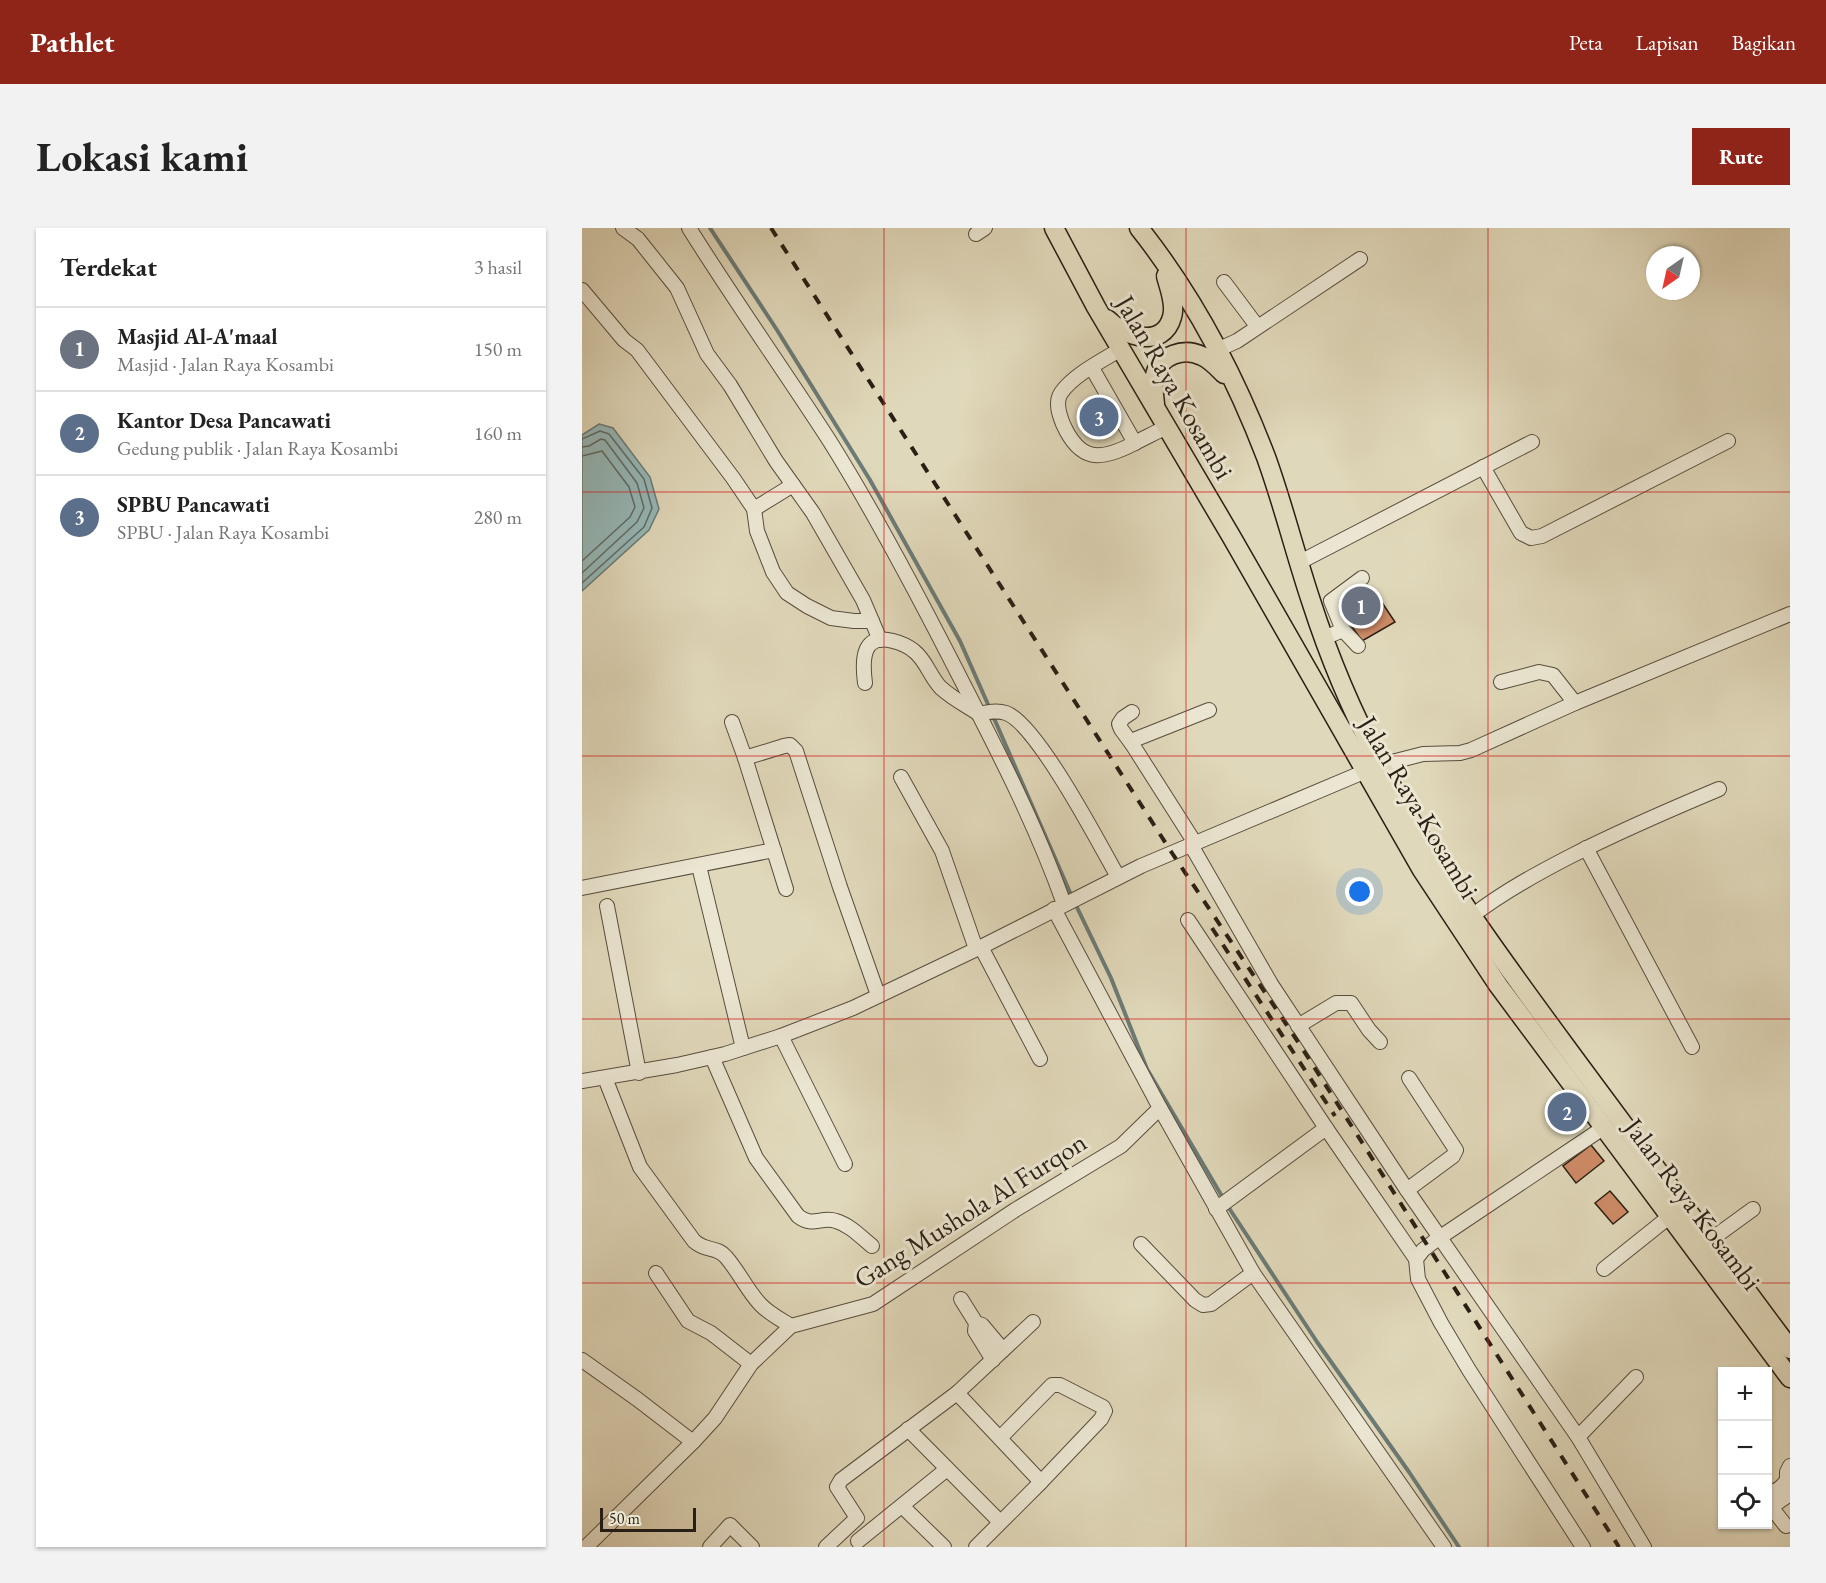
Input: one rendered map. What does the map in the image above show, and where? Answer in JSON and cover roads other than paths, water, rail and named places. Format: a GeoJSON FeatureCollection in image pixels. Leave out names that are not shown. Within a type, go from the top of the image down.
{"type":"FeatureCollection","features":[{"type":"Feature","properties":{"kind":"highway","name":"Jalan Raya Kosambi"},"geometry":{"type":"LineString","coordinates":[[1054,228],[1096,307],[1166,427],[1373,768],[1668,1205],[1790,1378]]}},
{"type":"Feature","properties":{"kind":"highway","name":"Jalan Raya Kosambi"},"geometry":{"type":"LineString","coordinates":[[1139,228],[1160,254],[1236,385],[1278,491],[1298,563],[1373,768],[1422,870],[1471,945],[1603,1128],[1668,1205],[1709,1242],[1790,1349]]}},
{"type":"Feature","properties":{"kind":"highway"},"geometry":{"type":"LineString","coordinates":[[1096,307],[1126,334],[1143,338],[1160,333],[1167,327],[1173,309],[1160,254]]}},
{"type":"Feature","properties":{"kind":"highway"},"geometry":{"type":"LineString","coordinates":[[1155,408],[1153,384],[1155,372],[1163,361],[1176,353],[1202,356],[1236,385]]}},
{"type":"Feature","properties":{"kind":"street"},"geometry":{"type":"LineString","coordinates":[[623,228],[638,239],[677,288],[707,354],[730,385],[813,513],[841,560],[880,640]]}},
{"type":"Feature","properties":{"kind":"street"},"geometry":{"type":"LineString","coordinates":[[689,228],[734,300],[829,440],[874,517],[950,658],[987,713],[1009,774],[1050,864],[1064,905],[1161,1108],[1219,1207],[1252,1273],[1444,1547]]}},
{"type":"Feature","properties":{"kind":"street"},"geometry":{"type":"LineString","coordinates":[[1217,350],[1237,341],[1360,259]]}},
{"type":"Feature","properties":{"kind":"street"},"geometry":{"type":"LineString","coordinates":[[1224,282],[1257,326]]}},
{"type":"Feature","properties":{"kind":"street"},"geometry":{"type":"LineString","coordinates":[[582,290],[624,340],[637,350],[733,478],[753,509],[757,531],[773,572],[787,592],[807,606],[831,618],[872,621]]}},
{"type":"Feature","properties":{"kind":"street"},"geometry":{"type":"LineString","coordinates":[[1121,349],[1066,386],[1059,395],[1058,405],[1068,435],[1084,451],[1101,457],[1115,453],[1166,427]]}},
{"type":"Feature","properties":{"kind":"street"},"geometry":{"type":"LineString","coordinates":[[1092,368],[1135,443]]}},
{"type":"Feature","properties":{"kind":"street"},"geometry":{"type":"LineString","coordinates":[[1483,467],[1521,533],[1531,538],[1542,536],[1728,441]]}},
{"type":"Feature","properties":{"kind":"street"},"geometry":{"type":"LineString","coordinates":[[1298,563],[1532,442]]}},
{"type":"Feature","properties":{"kind":"street"},"geometry":{"type":"LineString","coordinates":[[753,509],[793,485]]}},
{"type":"Feature","properties":{"kind":"street"},"geometry":{"type":"LineString","coordinates":[[1358,646],[1343,630],[1331,601],[1362,578]]}},
{"type":"Feature","properties":{"kind":"street"},"geometry":{"type":"LineString","coordinates":[[582,1082],[639,1073],[712,1057],[781,1036],[853,1008],[979,948],[1118,877],[1373,768],[1422,754],[1460,753],[1471,750],[1575,703],[1790,614]]}},
{"type":"Feature","properties":{"kind":"street"},"geometry":{"type":"LineString","coordinates":[[1324,638],[1343,630]]}},
{"type":"Feature","properties":{"kind":"street"},"geometry":{"type":"LineString","coordinates":[[866,683],[863,668],[868,646],[880,640],[896,642],[916,652],[942,690],[987,713],[1008,713],[1032,735],[1068,790],[1118,877]]}},
{"type":"Feature","properties":{"kind":"street"},"geometry":{"type":"LineString","coordinates":[[925,664],[950,658]]}},
{"type":"Feature","properties":{"kind":"street"},"geometry":{"type":"LineString","coordinates":[[1501,682],[1539,672],[1553,675],[1575,703]]}},
{"type":"Feature","properties":{"kind":"street"},"geometry":{"type":"LineString","coordinates":[[1132,744],[1136,739],[1209,710]]}},
{"type":"Feature","properties":{"kind":"street"},"geometry":{"type":"LineString","coordinates":[[1132,712],[1119,724],[1121,729],[1193,844],[1270,984],[1439,1238],[1578,1437],[1644,1547]]}},
{"type":"Feature","properties":{"kind":"street"},"geometry":{"type":"LineString","coordinates":[[732,722],[786,889]]}},
{"type":"Feature","properties":{"kind":"street"},"geometry":{"type":"LineString","coordinates":[[745,758],[790,745],[796,751],[878,995]]}},
{"type":"Feature","properties":{"kind":"street"},"geometry":{"type":"LineString","coordinates":[[901,777],[942,850],[979,948],[1040,1059]]}},
{"type":"Feature","properties":{"kind":"street"},"geometry":{"type":"LineString","coordinates":[[1472,916],[1498,896],[1528,878],[1650,817],[1719,789]]}},
{"type":"Feature","properties":{"kind":"street"},"geometry":{"type":"LineString","coordinates":[[1586,849],[1692,1047]]}},
{"type":"Feature","properties":{"kind":"street"},"geometry":{"type":"LineString","coordinates":[[582,888],[699,867],[774,850]]}},
{"type":"Feature","properties":{"kind":"street"},"geometry":{"type":"LineString","coordinates":[[699,867],[743,1048]]}},
{"type":"Feature","properties":{"kind":"street"},"geometry":{"type":"LineString","coordinates":[[607,906],[639,1073]]}},
{"type":"Feature","properties":{"kind":"street"},"geometry":{"type":"LineString","coordinates":[[1188,920],[1416,1259],[1418,1279],[1441,1323],[1583,1547]]}},
{"type":"Feature","properties":{"kind":"street"},"geometry":{"type":"LineString","coordinates":[[1298,1026],[1336,1003],[1351,1003],[1380,1042]]}},
{"type":"Feature","properties":{"kind":"street"},"geometry":{"type":"LineString","coordinates":[[781,1036],[845,1164]]}},
{"type":"Feature","properties":{"kind":"street"},"geometry":{"type":"LineString","coordinates":[[712,1057],[756,1158],[798,1216],[805,1221],[812,1222],[837,1221],[849,1227],[872,1246]]}},
{"type":"Feature","properties":{"kind":"street"},"geometry":{"type":"LineString","coordinates":[[586,1541],[693,1442],[715,1418],[751,1364],[791,1326],[759,1304],[726,1257],[718,1250],[701,1247],[694,1241],[657,1192],[640,1167],[605,1078]]}},
{"type":"Feature","properties":{"kind":"street"},"geometry":{"type":"LineString","coordinates":[[1407,1190],[1453,1156],[1456,1150],[1409,1078]]}},
{"type":"Feature","properties":{"kind":"street","name":"Gang Mushola Al Furqon"},"geometry":{"type":"LineString","coordinates":[[791,1326],[873,1304],[1015,1210],[1121,1146],[1161,1108]]}},
{"type":"Feature","properties":{"kind":"street"},"geometry":{"type":"LineString","coordinates":[[1219,1207],[1326,1128]]}},
{"type":"Feature","properties":{"kind":"street"},"geometry":{"type":"LineString","coordinates":[[1416,1259],[1423,1250],[1439,1238],[1603,1128]]}},
{"type":"Feature","properties":{"kind":"street"},"geometry":{"type":"LineString","coordinates":[[1604,1269],[1668,1205]]}},
{"type":"Feature","properties":{"kind":"street"},"geometry":{"type":"LineString","coordinates":[[1709,1242],[1753,1209]]}},
{"type":"Feature","properties":{"kind":"street"},"geometry":{"type":"LineString","coordinates":[[1141,1244],[1195,1300],[1203,1305],[1211,1304],[1252,1273]]}},
{"type":"Feature","properties":{"kind":"street"},"geometry":{"type":"LineString","coordinates":[[656,1272],[688,1321],[711,1333],[751,1364]]}},
{"type":"Feature","properties":{"kind":"street"},"geometry":{"type":"LineString","coordinates":[[960,1299],[976,1323],[975,1330],[998,1355]]}},
{"type":"Feature","properties":{"kind":"street"},"geometry":{"type":"LineString","coordinates":[[869,1532],[837,1487],[841,1480],[957,1393],[1033,1322]]}},
{"type":"Feature","properties":{"kind":"street"},"geometry":{"type":"LineString","coordinates":[[582,1360],[693,1442]]}},
{"type":"Feature","properties":{"kind":"street"},"geometry":{"type":"LineString","coordinates":[[1578,1437],[1636,1377]]}},
{"type":"Feature","properties":{"kind":"street"},"geometry":{"type":"LineString","coordinates":[[976,1547],[1101,1419],[1105,1411],[1103,1407],[1060,1385],[1052,1385],[1000,1438]]}},
{"type":"Feature","properties":{"kind":"street"},"geometry":{"type":"LineString","coordinates":[[957,1393],[1041,1482]]}},
{"type":"Feature","properties":{"kind":"street"},"geometry":{"type":"LineString","coordinates":[[908,1429],[1000,1522]]}},
{"type":"Feature","properties":{"kind":"street"},"geometry":{"type":"LineString","coordinates":[[1772,1490],[1784,1485],[1787,1480],[1786,1472],[1790,1466]]}},
{"type":"Feature","properties":{"kind":"street"},"geometry":{"type":"LineString","coordinates":[[846,1528],[861,1544],[869,1532],[947,1469]]}},
{"type":"Feature","properties":{"kind":"street"},"geometry":{"type":"LineString","coordinates":[[1786,1526],[1771,1507],[1790,1494]]}},
{"type":"Feature","properties":{"kind":"street"},"geometry":{"type":"LineString","coordinates":[[902,1506],[944,1547]]}},
{"type":"Feature","properties":{"kind":"street"},"geometry":{"type":"LineString","coordinates":[[826,1547],[857,1518]]}},
{"type":"Feature","properties":{"kind":"street"},"geometry":{"type":"LineString","coordinates":[[710,1547],[730,1525],[752,1547]]}},
{"type":"Feature","properties":{"kind":"water"},"geometry":{"type":"Polygon","coordinates":[[[599,424],[613,428],[650,477],[659,509],[649,530],[582,591],[582,435],[599,424]]]}},
{"type":"Feature","properties":{"kind":"waterway"},"geometry":{"type":"LineString","coordinates":[[710,228],[777,330],[870,480],[960,641],[990,709]]}},
{"type":"Feature","properties":{"kind":"waterway"},"geometry":{"type":"LineString","coordinates":[[993,716],[1072,897],[1111,978],[1147,1069],[1223,1198]]}},
{"type":"Feature","properties":{"kind":"waterway"},"geometry":{"type":"LineString","coordinates":[[1227,1205],[1317,1342],[1459,1547]]}},
{"type":"Feature","properties":{"kind":"railway"},"geometry":{"type":"LineString","coordinates":[[771,228],[1172,853],[1302,1048],[1619,1547]]}},
{"type":"Feature","properties":{"kind":"railway"},"geometry":{"type":"LineString","coordinates":[[1212,928],[1335,1116]]}},
{"type":"Feature","properties":{"kind":"place","name":"SPBU Pancawati"},"geometry":{"type":"Point","coordinates":[1099,417]}},
{"type":"Feature","properties":{"kind":"place","name":"Masjid Al-A'maal"},"geometry":{"type":"Point","coordinates":[1361,606]}},
{"type":"Feature","properties":{"kind":"place","name":"Kantor Desa Pancawati"},"geometry":{"type":"Point","coordinates":[1567,1112]}}]}
